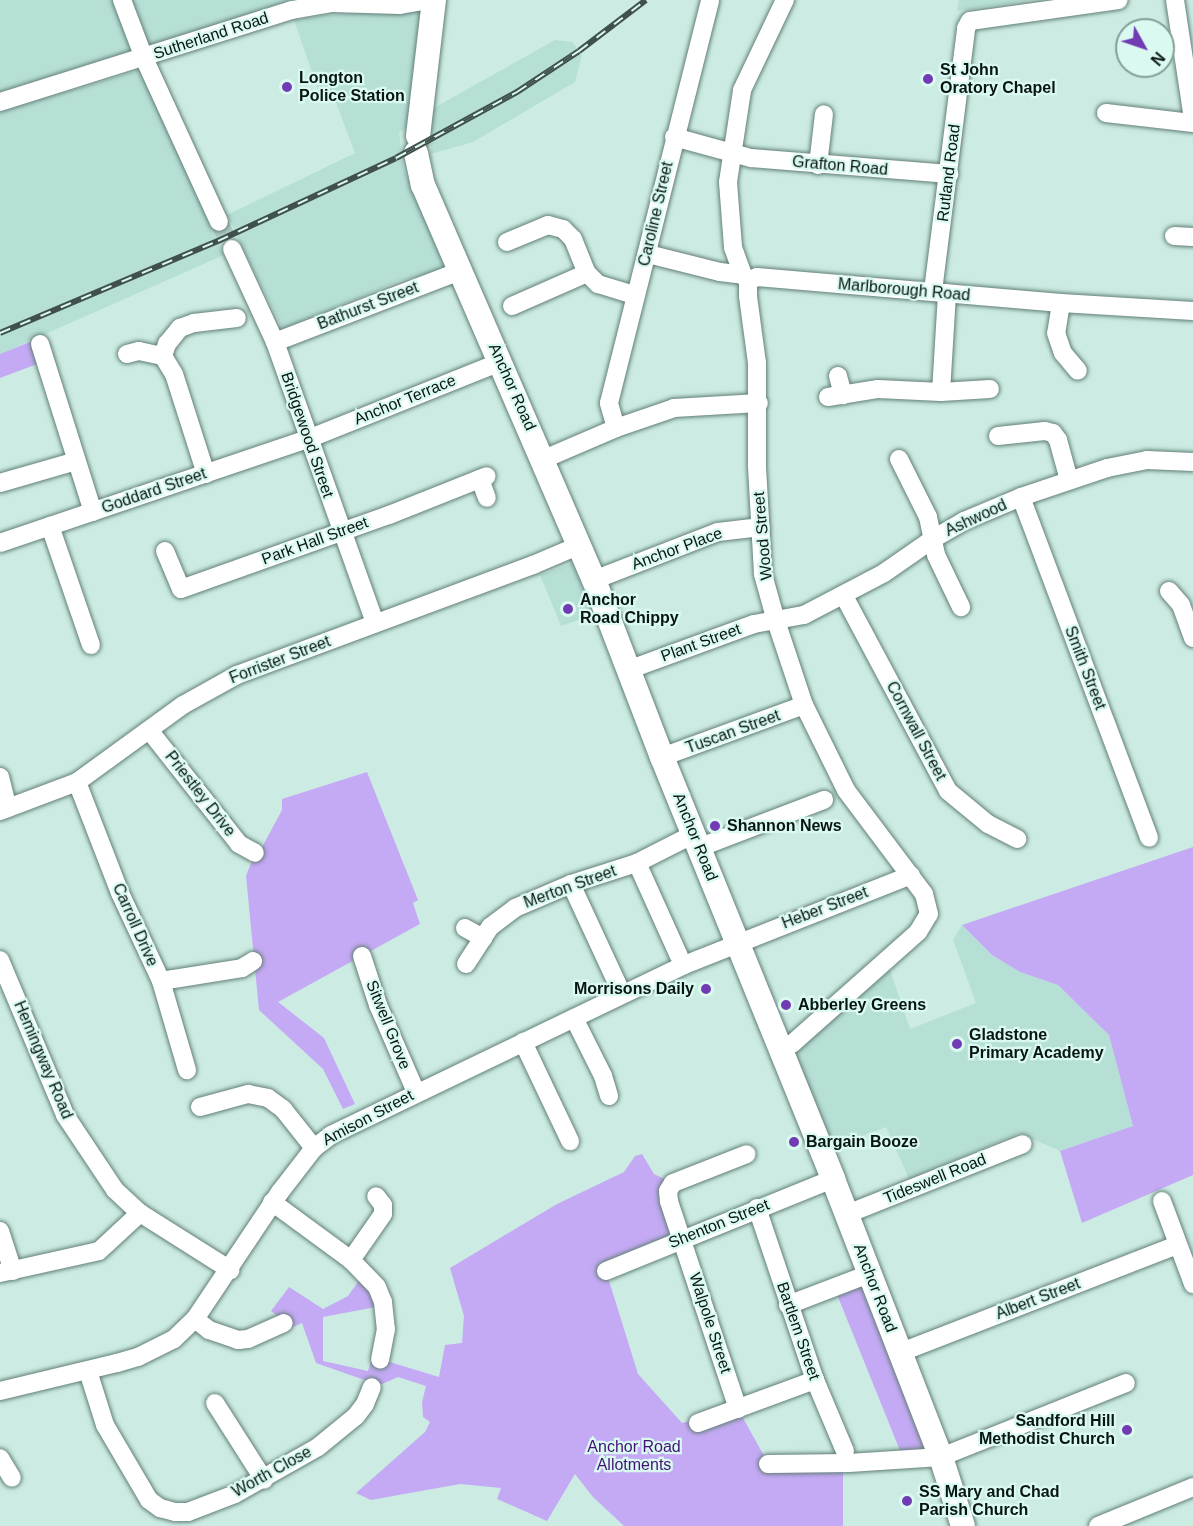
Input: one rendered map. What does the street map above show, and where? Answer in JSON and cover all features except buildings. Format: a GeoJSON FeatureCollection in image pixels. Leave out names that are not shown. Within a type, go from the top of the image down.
{"type":"FeatureCollection","features":[{"type":"Feature","properties":{"kind":"main road","name":"Anchor Road"},"geometry":{"type":"LineString","coordinates":[[434,0],[417,144],[423,185],[580,545],[662,757],[847,1214],[941,1457],[963,1526]]}},
{"type":"Feature","properties":{"kind":"street"},"geometry":{"type":"LineString","coordinates":[[122,0],[144,58],[219,222]]}},
{"type":"Feature","properties":{"kind":"street","name":"Sutherland Road"},"geometry":{"type":"LineString","coordinates":[[0,102],[292,10],[332,3],[400,5],[428,0]]}},
{"type":"Feature","properties":{"kind":"street","name":"Caroline Street"},"geometry":{"type":"LineString","coordinates":[[616,428],[609,403],[710,0]]}},
{"type":"Feature","properties":{"kind":"street","name":"Wood Street"},"geometry":{"type":"LineString","coordinates":[[780,1050],[802,1035],[918,933],[929,914],[924,894],[846,790],[804,705],[763,574],[757,465],[759,403],[746,278],[733,247],[729,210],[731,151],[742,90],[785,0]]}},
{"type":"Feature","properties":{"kind":"street","name":"Rutland Road"},"geometry":{"type":"LineString","coordinates":[[941,392],[940,292],[966,28],[970,21],[1119,0]]}},
{"type":"Feature","properties":{"kind":"street"},"geometry":{"type":"LineString","coordinates":[[1175,0],[1193,119]]}},
{"type":"Feature","properties":{"kind":"street"},"geometry":{"type":"LineString","coordinates":[[1106,113],[1193,123]]}},
{"type":"Feature","properties":{"kind":"street"},"geometry":{"type":"LineString","coordinates":[[818,165],[824,114]]}},
{"type":"Feature","properties":{"kind":"street","name":"Grafton Road"},"geometry":{"type":"LineString","coordinates":[[674,137],[751,158],[950,174]]}},
{"type":"Feature","properties":{"kind":"street"},"geometry":{"type":"LineString","coordinates":[[507,241],[549,225],[563,229],[573,239],[587,273],[604,287],[635,295]]}},
{"type":"Feature","properties":{"kind":"street"},"geometry":{"type":"LineString","coordinates":[[1174,236],[1193,237]]}},
{"type":"Feature","properties":{"kind":"street","name":"Bridgewood Street"},"geometry":{"type":"LineString","coordinates":[[232,249],[275,342],[375,623]]}},
{"type":"Feature","properties":{"kind":"street","name":"Marlborough Road"},"geometry":{"type":"LineString","coordinates":[[648,254],[746,278],[757,277],[1061,303],[1193,311]]}},
{"type":"Feature","properties":{"kind":"street","name":"Bathurst Street"},"geometry":{"type":"LineString","coordinates":[[275,342],[460,271]]}},
{"type":"Feature","properties":{"kind":"street"},"geometry":{"type":"LineString","coordinates":[[512,306],[587,273]]}},
{"type":"Feature","properties":{"kind":"street"},"geometry":{"type":"LineString","coordinates":[[1061,303],[1056,333],[1063,353],[1078,371]]}},
{"type":"Feature","properties":{"kind":"street"},"geometry":{"type":"LineString","coordinates":[[206,474],[176,381],[163,356],[167,344],[180,328],[216,312],[237,318]]}},
{"type":"Feature","properties":{"kind":"street"},"geometry":{"type":"LineString","coordinates":[[127,354],[139,351],[163,356]]}},
{"type":"Feature","properties":{"kind":"street"},"geometry":{"type":"LineString","coordinates":[[48,353],[76,461],[93,512]]}},
{"type":"Feature","properties":{"kind":"street","name":"Anchor Terrace"},"geometry":{"type":"LineString","coordinates":[[308,439],[501,362]]}},
{"type":"Feature","properties":{"kind":"street"},"geometry":{"type":"LineString","coordinates":[[838,376],[836,396],[878,388],[941,392],[990,389]]}},
{"type":"Feature","properties":{"kind":"street"},"geometry":{"type":"LineString","coordinates":[[543,459],[616,428],[674,408],[759,403]]}},
{"type":"Feature","properties":{"kind":"street"},"geometry":{"type":"LineString","coordinates":[[998,436],[1045,431],[1053,433],[1058,440],[1069,480]]}},
{"type":"Feature","properties":{"kind":"street","name":"Goddard Street"},"geometry":{"type":"LineString","coordinates":[[0,543],[308,439]]}},
{"type":"Feature","properties":{"kind":"street"},"geometry":{"type":"LineString","coordinates":[[899,459],[928,517],[936,555],[961,607]]}},
{"type":"Feature","properties":{"kind":"street","name":"Ashwood"},"geometry":{"type":"LineString","coordinates":[[776,621],[804,615],[844,596],[884,573],[964,520],[1021,497],[1069,480],[1147,460],[1193,462]]}},
{"type":"Feature","properties":{"kind":"street"},"geometry":{"type":"LineString","coordinates":[[0,483],[76,461]]}},
{"type":"Feature","properties":{"kind":"street","name":"Park Hall Street"},"geometry":{"type":"LineString","coordinates":[[165,551],[181,589],[341,532],[483,477],[487,498]]}},
{"type":"Feature","properties":{"kind":"street","name":"Smith Street"},"geometry":{"type":"LineString","coordinates":[[1021,497],[1149,838]]}},
{"type":"Feature","properties":{"kind":"street"},"geometry":{"type":"LineString","coordinates":[[50,526],[91,645]]}},
{"type":"Feature","properties":{"kind":"street","name":"Anchor Place"},"geometry":{"type":"LineString","coordinates":[[594,580],[718,532],[761,527]]}},
{"type":"Feature","properties":{"kind":"street","name":"Forrister Street"},"geometry":{"type":"LineString","coordinates":[[4,810],[76,782],[183,705],[237,675],[580,545]]}},
{"type":"Feature","properties":{"kind":"street"},"geometry":{"type":"LineString","coordinates":[[1169,591],[1181,605],[1193,638]]}},
{"type":"Feature","properties":{"kind":"street","name":"Cornwall Street"},"geometry":{"type":"LineString","coordinates":[[844,596],[948,791],[988,824],[1017,839]]}},
{"type":"Feature","properties":{"kind":"street","name":"Plant Street"},"geometry":{"type":"LineString","coordinates":[[628,670],[754,624],[776,621]]}},
{"type":"Feature","properties":{"kind":"street","name":"Tuscan Street"},"geometry":{"type":"LineString","coordinates":[[662,757],[804,705]]}},
{"type":"Feature","properties":{"kind":"street","name":"Priestley Drive"},"geometry":{"type":"LineString","coordinates":[[149,730],[241,850]]}},
{"type":"Feature","properties":{"kind":"street"},"geometry":{"type":"LineString","coordinates":[[0,777],[4,810]]}},
{"type":"Feature","properties":{"kind":"street","name":"Carroll Drive"},"geometry":{"type":"LineString","coordinates":[[76,782],[120,893],[161,981],[187,1070]]}},
{"type":"Feature","properties":{"kind":"street","name":"Merton Street"},"geometry":{"type":"LineString","coordinates":[[466,964],[490,927],[515,908],[571,884],[824,800]]}},
{"type":"Feature","properties":{"kind":"street"},"geometry":{"type":"LineString","coordinates":[[637,862],[679,956]]}},
{"type":"Feature","properties":{"kind":"street","name":"Heber Street"},"geometry":{"type":"LineString","coordinates":[[738,942],[911,875]]}},
{"type":"Feature","properties":{"kind":"street"},"geometry":{"type":"LineString","coordinates":[[571,884],[622,994]]}},
{"type":"Feature","properties":{"kind":"street"},"geometry":{"type":"LineString","coordinates":[[465,928],[483,938]]}},
{"type":"Feature","properties":{"kind":"street","name":"Amison Street"},"geometry":{"type":"LineString","coordinates":[[0,1391],[88,1371],[155,1349],[174,1339],[195,1319],[230,1270],[272,1202],[314,1148],[331,1135],[622,994],[738,942]]}},
{"type":"Feature","properties":{"kind":"street","name":"Sitwell Grove"},"geometry":{"type":"LineString","coordinates":[[362,956],[362,978],[378,1005],[416,1092]]}},
{"type":"Feature","properties":{"kind":"street","name":"Hemingway Road"},"geometry":{"type":"LineString","coordinates":[[0,960],[65,1115],[115,1190],[140,1213],[230,1270]]}},
{"type":"Feature","properties":{"kind":"street"},"geometry":{"type":"LineString","coordinates":[[161,981],[246,970]]}},
{"type":"Feature","properties":{"kind":"street"},"geometry":{"type":"LineString","coordinates":[[574,1018],[611,1073],[609,1096]]}},
{"type":"Feature","properties":{"kind":"street"},"geometry":{"type":"LineString","coordinates":[[523,1042],[570,1141]]}},
{"type":"Feature","properties":{"kind":"street"},"geometry":{"type":"LineString","coordinates":[[201,1107],[248,1094],[268,1098],[283,1109],[314,1148]]}},
{"type":"Feature","properties":{"kind":"street","name":"Tideswell Road"},"geometry":{"type":"LineString","coordinates":[[847,1214],[1023,1144]]}},
{"type":"Feature","properties":{"kind":"street","name":"Walpole Street"},"geometry":{"type":"LineString","coordinates":[[738,1409],[669,1201],[668,1191],[673,1183],[747,1154]]}},
{"type":"Feature","properties":{"kind":"street","name":"Shenton Street"},"geometry":{"type":"LineString","coordinates":[[606,1271],[682,1238],[833,1179]]}},
{"type":"Feature","properties":{"kind":"street"},"geometry":{"type":"LineString","coordinates":[[351,1260],[378,1224],[384,1201]]}},
{"type":"Feature","properties":{"kind":"street"},"geometry":{"type":"LineString","coordinates":[[1162,1201],[1193,1284]]}},
{"type":"Feature","properties":{"kind":"street"},"geometry":{"type":"LineString","coordinates":[[272,1202],[351,1260],[380,1292],[393,1340],[380,1359]]}},
{"type":"Feature","properties":{"kind":"street","name":"Bartlem Street"},"geometry":{"type":"LineString","coordinates":[[757,1208],[815,1380],[845,1451]]}},
{"type":"Feature","properties":{"kind":"street"},"geometry":{"type":"LineString","coordinates":[[0,1231],[6,1272],[99,1251],[140,1213]]}},
{"type":"Feature","properties":{"kind":"street","name":"Albert Street"},"geometry":{"type":"LineString","coordinates":[[899,1353],[1178,1245]]}},
{"type":"Feature","properties":{"kind":"street"},"geometry":{"type":"LineString","coordinates":[[788,1305],[869,1274]]}},
{"type":"Feature","properties":{"kind":"street"},"geometry":{"type":"LineString","coordinates":[[195,1319],[209,1330],[238,1340],[248,1339],[276,1322]]}},
{"type":"Feature","properties":{"kind":"street","name":"Worth Close"},"geometry":{"type":"LineString","coordinates":[[88,1371],[105,1425],[149,1500],[160,1508],[188,1512],[264,1480],[318,1447],[349,1423],[372,1401]]}},
{"type":"Feature","properties":{"kind":"street"},"geometry":{"type":"LineString","coordinates":[[698,1423],[815,1380]]}},
{"type":"Feature","properties":{"kind":"street"},"geometry":{"type":"LineString","coordinates":[[768,1464],[807,1457],[941,1457],[1126,1383]]}},
{"type":"Feature","properties":{"kind":"street"},"geometry":{"type":"LineString","coordinates":[[214,1403],[264,1480]]}},
{"type":"Feature","properties":{"kind":"street"},"geometry":{"type":"LineString","coordinates":[[1098,1526],[1127,1521],[1193,1487]]}},
{"type":"Feature","properties":{"kind":"shaded area"},"geometry":{"type":"Polygon","coordinates":[[[0,0],[116,0],[133,53],[0,92],[0,0]]]}},
{"type":"Feature","properties":{"kind":"shaded area"},"geometry":{"type":"Polygon","coordinates":[[[130,0],[290,0],[148,47],[130,0]]]}},
{"type":"Feature","properties":{"kind":"shaded area"},"geometry":{"type":"Polygon","coordinates":[[[959,0],[1032,0],[957,11],[959,0]]]}},
{"type":"Feature","properties":{"kind":"shaded area"},"geometry":{"type":"Polygon","coordinates":[[[424,10],[408,127],[399,132],[403,167],[446,269],[399,281],[283,329],[227,215],[355,153],[335,100],[323,104],[294,20],[326,15],[424,10]]]}},
{"type":"Feature","properties":{"kind":"shaded area"},"geometry":{"type":"Polygon","coordinates":[[[555,40],[572,42],[582,55],[575,82],[473,142],[431,154],[432,109],[555,40]]]}},
{"type":"Feature","properties":{"kind":"shaded area"},"geometry":{"type":"Polygon","coordinates":[[[140,70],[224,255],[0,354],[0,112],[140,70]]]}},
{"type":"Feature","properties":{"kind":"shaded area"},"geometry":{"type":"Polygon","coordinates":[[[573,563],[592,615],[561,626],[540,575],[573,563]]]}},
{"type":"Feature","properties":{"kind":"shaded area","name":"Gladstone Primary Academy"},"geometry":{"type":"Polygon","coordinates":[[[962,925],[992,955],[1020,972],[1058,985],[1109,1035],[1133,1126],[1060,1151],[1019,1133],[909,1179],[886,1127],[828,1149],[792,1053],[890,970],[910,1029],[976,1003],[953,940],[962,925]]]}},
{"type":"Feature","properties":{"kind":"green space"},"geometry":{"type":"Polygon","coordinates":[[[32,341],[40,363],[0,378],[0,354],[32,341]]]}},
{"type":"Feature","properties":{"kind":"green space"},"geometry":{"type":"Polygon","coordinates":[[[367,772],[418,900],[413,903],[420,924],[278,1002],[324,1038],[355,1104],[343,1109],[323,1069],[259,1010],[246,876],[255,853],[260,851],[282,810],[282,799],[367,772]]]}},
{"type":"Feature","properties":{"kind":"green space"},"geometry":{"type":"Polygon","coordinates":[[[1193,847],[1193,1175],[1082,1223],[1060,1151],[1133,1126],[1109,1035],[1058,985],[1020,972],[992,955],[962,925],[1193,847]]]}},
{"type":"Feature","properties":{"kind":"green space","name":"Anchor Road Allotments"},"geometry":{"type":"Polygon","coordinates":[[[642,1154],[654,1174],[673,1183],[682,1238],[606,1271],[638,1374],[682,1423],[738,1409],[768,1463],[843,1463],[843,1526],[624,1526],[593,1497],[575,1474],[547,1521],[497,1499],[501,1488],[460,1484],[371,1500],[356,1493],[425,1432],[430,1422],[423,1417],[422,1402],[426,1386],[398,1377],[382,1384],[373,1383],[316,1363],[302,1323],[286,1330],[283,1320],[271,1311],[289,1287],[323,1309],[348,1296],[360,1279],[371,1294],[376,1307],[323,1317],[323,1361],[368,1371],[372,1358],[380,1359],[439,1377],[445,1345],[462,1343],[464,1316],[450,1268],[557,1204],[624,1172],[635,1156],[642,1154]]]}},
{"type":"Feature","properties":{"kind":"green space"},"geometry":{"type":"Polygon","coordinates":[[[869,1274],[941,1457],[905,1463],[834,1287],[869,1274]]]}},
{"type":"Feature","properties":{"kind":"tunnel"},"geometry":{"type":"LineString","coordinates":[[219,222],[232,249]]}},
{"type":"Feature","properties":{"kind":"railway"},"geometry":{"type":"LineString","coordinates":[[0,333],[218,241],[396,158],[517,92],[579,51],[646,0]]}},
{"type":"Feature","properties":{"kind":"place","name":"St John Oratory Chapel"},"geometry":{"type":"Point","coordinates":[928,79]}},
{"type":"Feature","properties":{"kind":"place","name":"Longton Police Station"},"geometry":{"type":"Point","coordinates":[287,87]}},
{"type":"Feature","properties":{"kind":"place","name":"Anchor Road Chippy"},"geometry":{"type":"Point","coordinates":[568,609]}},
{"type":"Feature","properties":{"kind":"place","name":"Shannon News"},"geometry":{"type":"Point","coordinates":[715,826]}},
{"type":"Feature","properties":{"kind":"place","name":"Morrisons Daily"},"geometry":{"type":"Point","coordinates":[706,989]}},
{"type":"Feature","properties":{"kind":"place","name":"Abberley Greens"},"geometry":{"type":"Point","coordinates":[786,1005]}},
{"type":"Feature","properties":{"kind":"place","name":"Gladstone Primary Academy"},"geometry":{"type":"Point","coordinates":[957,1044]}},
{"type":"Feature","properties":{"kind":"place","name":"Bargain Booze"},"geometry":{"type":"Point","coordinates":[794,1142]}},
{"type":"Feature","properties":{"kind":"place","name":"Sandford Hill Methodist Church"},"geometry":{"type":"Point","coordinates":[1127,1430]}},
{"type":"Feature","properties":{"kind":"place","name":"SS Mary and Chad Parish Church"},"geometry":{"type":"Point","coordinates":[907,1501]}}]}
